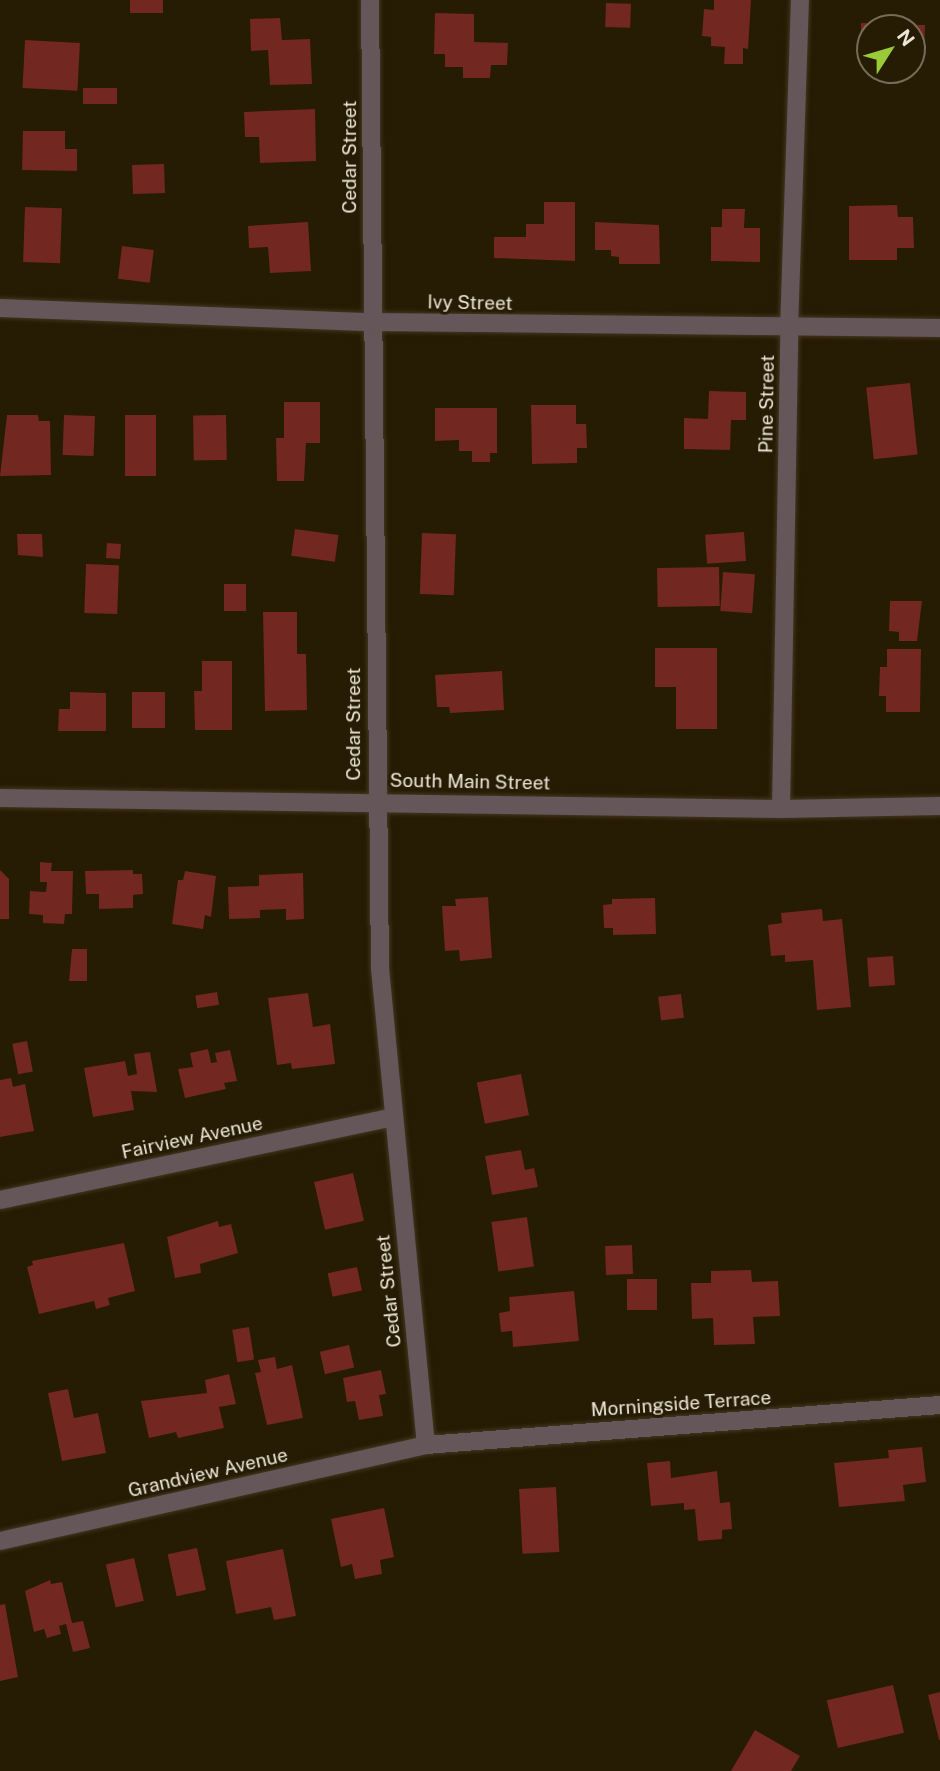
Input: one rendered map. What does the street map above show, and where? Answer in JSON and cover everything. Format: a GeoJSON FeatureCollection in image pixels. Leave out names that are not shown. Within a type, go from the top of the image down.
{"type":"FeatureCollection","features":[{"type":"Feature","properties":{"kind":"street","name":"Cedar Street"},"geometry":{"type":"LineString","coordinates":[[370,0],[375,801],[380,968],[426,1445]]}},
{"type":"Feature","properties":{"kind":"street","name":"Pine Street"},"geometry":{"type":"LineString","coordinates":[[781,809],[789,330],[800,0]]}},
{"type":"Feature","properties":{"kind":"street","name":"Ivy Street"},"geometry":{"type":"LineString","coordinates":[[0,308],[371,322],[789,330],[940,328]]}},
{"type":"Feature","properties":{"kind":"street","name":"South Main Street"},"geometry":{"type":"LineString","coordinates":[[0,798],[375,801],[781,809],[940,806]]}},
{"type":"Feature","properties":{"kind":"street","name":"Fairview Avenue"},"geometry":{"type":"LineString","coordinates":[[0,1200],[393,1117]]}},
{"type":"Feature","properties":{"kind":"street","name":"Morningside Terrace"},"geometry":{"type":"LineString","coordinates":[[426,1445],[940,1405]]}},
{"type":"Feature","properties":{"kind":"street","name":"Grandview Avenue"},"geometry":{"type":"LineString","coordinates":[[0,1541],[426,1445]]}},
{"type":"Feature","properties":{"kind":"building"},"geometry":{"type":"Polygon","coordinates":[[[130,0],[163,0],[163,13],[130,13],[130,0]]]}},
{"type":"Feature","properties":{"kind":"building"},"geometry":{"type":"Polygon","coordinates":[[[714,0],[751,0],[748,49],[743,48],[743,64],[724,64],[725,47],[711,46],[711,37],[702,36],[704,9],[714,10],[714,0]]]}},
{"type":"Feature","properties":{"kind":"building"},"geometry":{"type":"Polygon","coordinates":[[[606,3],[631,4],[630,28],[605,27],[606,3]]]}},
{"type":"Feature","properties":{"kind":"building"},"geometry":{"type":"Polygon","coordinates":[[[435,13],[474,14],[474,42],[508,43],[507,65],[491,65],[490,78],[463,78],[463,67],[445,67],[445,54],[434,54],[435,13]]]}},
{"type":"Feature","properties":{"kind":"building"},"geometry":{"type":"Polygon","coordinates":[[[280,18],[282,40],[310,39],[312,84],[270,85],[268,50],[251,51],[250,19],[280,18]]]}},
{"type":"Feature","properties":{"kind":"building"},"geometry":{"type":"Polygon","coordinates":[[[25,40],[80,43],[77,91],[22,88],[25,40]]]}},
{"type":"Feature","properties":{"kind":"building"},"geometry":{"type":"Polygon","coordinates":[[[83,88],[117,88],[117,104],[83,104],[83,88]]]}},
{"type":"Feature","properties":{"kind":"building"},"geometry":{"type":"Polygon","coordinates":[[[315,109],[316,161],[260,163],[259,137],[245,137],[244,112],[315,109]]]}},
{"type":"Feature","properties":{"kind":"building"},"geometry":{"type":"Polygon","coordinates":[[[23,131],[65,131],[65,149],[77,149],[77,171],[22,170],[23,131]]]}},
{"type":"Feature","properties":{"kind":"building"},"geometry":{"type":"Polygon","coordinates":[[[164,164],[165,193],[133,194],[132,165],[164,164]]]}},
{"type":"Feature","properties":{"kind":"building"},"geometry":{"type":"Polygon","coordinates":[[[544,202],[575,202],[575,261],[494,258],[494,237],[526,237],[526,224],[544,224],[544,202]]]}},
{"type":"Feature","properties":{"kind":"building"},"geometry":{"type":"Polygon","coordinates":[[[897,205],[898,217],[913,217],[914,248],[897,248],[897,260],[849,260],[849,206],[897,205]]]}},
{"type":"Feature","properties":{"kind":"building"},"geometry":{"type":"Polygon","coordinates":[[[25,207],[62,208],[60,263],[23,262],[25,207]]]}},
{"type":"Feature","properties":{"kind":"building"},"geometry":{"type":"Polygon","coordinates":[[[722,209],[745,209],[744,228],[760,228],[760,262],[711,261],[711,227],[722,227],[722,209]]]}},
{"type":"Feature","properties":{"kind":"building"},"geometry":{"type":"Polygon","coordinates":[[[308,222],[311,271],[270,273],[268,247],[249,248],[248,226],[308,222]]]}},
{"type":"Feature","properties":{"kind":"building"},"geometry":{"type":"Polygon","coordinates":[[[595,222],[659,225],[660,264],[619,264],[619,257],[611,256],[611,250],[595,250],[595,222]]]}},
{"type":"Feature","properties":{"kind":"building"},"geometry":{"type":"Polygon","coordinates":[[[122,246],[154,250],[150,283],[118,279],[122,246]]]}},
{"type":"Feature","properties":{"kind":"building"},"geometry":{"type":"Polygon","coordinates":[[[910,383],[918,455],[874,459],[866,388],[910,383]]]}},
{"type":"Feature","properties":{"kind":"building"},"geometry":{"type":"Polygon","coordinates":[[[709,391],[746,392],[746,420],[731,420],[730,450],[684,449],[684,418],[708,419],[709,391]]]}},
{"type":"Feature","properties":{"kind":"building"},"geometry":{"type":"Polygon","coordinates":[[[284,402],[320,402],[320,443],[306,443],[304,481],[277,481],[276,438],[284,438],[284,402]]]}},
{"type":"Feature","properties":{"kind":"building"},"geometry":{"type":"Polygon","coordinates":[[[531,405],[576,405],[576,424],[586,424],[587,448],[577,448],[577,463],[532,464],[531,405]]]}},
{"type":"Feature","properties":{"kind":"building"},"geometry":{"type":"Polygon","coordinates":[[[435,408],[497,408],[497,453],[490,453],[490,462],[472,462],[472,451],[459,451],[459,440],[435,441],[435,408]]]}},
{"type":"Feature","properties":{"kind":"building"},"geometry":{"type":"Polygon","coordinates":[[[7,415],[38,415],[39,421],[50,421],[51,475],[0,476],[7,415]]]}},
{"type":"Feature","properties":{"kind":"building"},"geometry":{"type":"Polygon","coordinates":[[[64,415],[95,416],[94,456],[63,455],[64,415]]]}},
{"type":"Feature","properties":{"kind":"building"},"geometry":{"type":"Polygon","coordinates":[[[125,415],[156,415],[156,476],[125,476],[125,415]]]}},
{"type":"Feature","properties":{"kind":"building"},"geometry":{"type":"Polygon","coordinates":[[[226,415],[227,460],[194,461],[193,416],[226,415]]]}},
{"type":"Feature","properties":{"kind":"building"},"geometry":{"type":"Polygon","coordinates":[[[295,529],[339,535],[335,562],[291,556],[295,529]]]}},
{"type":"Feature","properties":{"kind":"building"},"geometry":{"type":"Polygon","coordinates":[[[744,532],[746,561],[707,564],[705,535],[744,532]]]}},
{"type":"Feature","properties":{"kind":"building"},"geometry":{"type":"Polygon","coordinates":[[[422,533],[456,534],[454,595],[420,594],[422,533]]]}},
{"type":"Feature","properties":{"kind":"building"},"geometry":{"type":"Polygon","coordinates":[[[17,534],[42,534],[43,557],[18,555],[17,534]]]}},
{"type":"Feature","properties":{"kind":"building"},"geometry":{"type":"Polygon","coordinates":[[[107,543],[121,544],[120,559],[106,558],[107,543]]]}},
{"type":"Feature","properties":{"kind":"building"},"geometry":{"type":"Polygon","coordinates":[[[86,564],[119,565],[117,614],[84,613],[86,564]]]}},
{"type":"Feature","properties":{"kind":"building"},"geometry":{"type":"Polygon","coordinates":[[[719,567],[720,606],[658,607],[657,568],[719,567]]]}},
{"type":"Feature","properties":{"kind":"building"},"geometry":{"type":"Polygon","coordinates":[[[723,572],[755,574],[752,613],[720,611],[723,572]]]}},
{"type":"Feature","properties":{"kind":"building"},"geometry":{"type":"Polygon","coordinates":[[[224,584],[246,584],[246,611],[224,611],[224,584]]]}},
{"type":"Feature","properties":{"kind":"building"},"geometry":{"type":"Polygon","coordinates":[[[890,601],[922,601],[917,641],[899,641],[899,632],[889,631],[890,601]]]}},
{"type":"Feature","properties":{"kind":"building"},"geometry":{"type":"Polygon","coordinates":[[[263,612],[297,612],[297,654],[306,654],[307,710],[265,711],[263,612]]]}},
{"type":"Feature","properties":{"kind":"building"},"geometry":{"type":"Polygon","coordinates":[[[655,648],[717,648],[717,729],[676,729],[676,687],[655,687],[655,648]]]}},
{"type":"Feature","properties":{"kind":"building"},"geometry":{"type":"Polygon","coordinates":[[[887,649],[921,649],[920,712],[886,712],[886,696],[879,696],[880,667],[887,667],[887,649]]]}},
{"type":"Feature","properties":{"kind":"building"},"geometry":{"type":"Polygon","coordinates":[[[202,661],[232,661],[232,730],[195,730],[194,691],[202,691],[202,661]]]}},
{"type":"Feature","properties":{"kind":"building"},"geometry":{"type":"Polygon","coordinates":[[[502,671],[504,710],[450,713],[449,707],[437,707],[435,675],[502,671]]]}},
{"type":"Feature","properties":{"kind":"building"},"geometry":{"type":"Polygon","coordinates":[[[70,692],[106,693],[106,731],[58,731],[59,709],[70,709],[70,692]]]}},
{"type":"Feature","properties":{"kind":"building"},"geometry":{"type":"Polygon","coordinates":[[[132,692],[165,692],[165,728],[132,728],[132,692]]]}},
{"type":"Feature","properties":{"kind":"building"},"geometry":{"type":"Polygon","coordinates":[[[40,862],[52,863],[51,871],[73,871],[72,914],[65,914],[64,924],[43,923],[43,915],[29,914],[30,891],[46,892],[47,882],[40,882],[40,862]]]}},
{"type":"Feature","properties":{"kind":"building"},"geometry":{"type":"Polygon","coordinates":[[[0,870],[9,879],[9,919],[0,919],[0,870]]]}},
{"type":"Feature","properties":{"kind":"building"},"geometry":{"type":"Polygon","coordinates":[[[133,870],[133,874],[142,874],[143,894],[133,895],[133,908],[99,909],[99,894],[86,894],[85,871],[133,870]]]}},
{"type":"Feature","properties":{"kind":"building"},"geometry":{"type":"Polygon","coordinates":[[[185,871],[216,876],[211,917],[205,915],[203,929],[172,924],[178,880],[183,880],[185,871]]]}},
{"type":"Feature","properties":{"kind":"building"},"geometry":{"type":"Polygon","coordinates":[[[303,873],[304,919],[286,920],[286,909],[260,910],[260,918],[229,919],[228,887],[259,886],[259,875],[303,873]]]}},
{"type":"Feature","properties":{"kind":"building"},"geometry":{"type":"Polygon","coordinates":[[[488,897],[492,958],[460,961],[459,950],[445,951],[442,906],[456,906],[455,899],[488,897]]]}},
{"type":"Feature","properties":{"kind":"building"},"geometry":{"type":"Polygon","coordinates":[[[655,898],[656,934],[613,935],[613,928],[604,928],[603,905],[612,904],[612,899],[655,898]]]}},
{"type":"Feature","properties":{"kind":"building"},"geometry":{"type":"Polygon","coordinates":[[[822,909],[823,921],[842,919],[851,1007],[817,1010],[813,960],[785,962],[785,955],[771,956],[768,925],[782,923],[781,913],[822,909]]]}},
{"type":"Feature","properties":{"kind":"building"},"geometry":{"type":"Polygon","coordinates":[[[72,949],[87,949],[87,981],[69,981],[72,949]]]}},
{"type":"Feature","properties":{"kind":"building"},"geometry":{"type":"Polygon","coordinates":[[[893,956],[895,985],[869,987],[867,958],[893,956]]]}},
{"type":"Feature","properties":{"kind":"building"},"geometry":{"type":"Polygon","coordinates":[[[217,992],[219,1005],[197,1008],[195,995],[217,992]]]}},
{"type":"Feature","properties":{"kind":"building"},"geometry":{"type":"Polygon","coordinates":[[[308,993],[313,1027],[330,1024],[335,1064],[292,1069],[291,1063],[277,1065],[268,998],[308,993]]]}},
{"type":"Feature","properties":{"kind":"building"},"geometry":{"type":"Polygon","coordinates":[[[681,994],[684,1018],[661,1021],[658,997],[681,994]]]}},
{"type":"Feature","properties":{"kind":"building"},"geometry":{"type":"Polygon","coordinates":[[[27,1041],[33,1071],[18,1074],[12,1044],[27,1041]]]}},
{"type":"Feature","properties":{"kind":"building"},"geometry":{"type":"Polygon","coordinates":[[[208,1049],[211,1063],[217,1062],[215,1053],[230,1050],[237,1081],[224,1083],[226,1089],[185,1098],[178,1069],[193,1067],[190,1053],[208,1049]]]}},
{"type":"Feature","properties":{"kind":"building"},"geometry":{"type":"Polygon","coordinates":[[[150,1052],[157,1092],[131,1091],[134,1110],[93,1117],[84,1068],[125,1061],[128,1076],[137,1074],[134,1054],[150,1052]]]}},
{"type":"Feature","properties":{"kind":"building"},"geometry":{"type":"Polygon","coordinates":[[[521,1074],[529,1115],[485,1124],[477,1083],[521,1074]]]}},
{"type":"Feature","properties":{"kind":"building"},"geometry":{"type":"Polygon","coordinates":[[[11,1078],[13,1087],[25,1084],[34,1131],[0,1137],[0,1080],[11,1078]]]}},
{"type":"Feature","properties":{"kind":"building"},"geometry":{"type":"Polygon","coordinates":[[[521,1150],[525,1170],[534,1168],[538,1187],[492,1195],[485,1156],[521,1150]]]}},
{"type":"Feature","properties":{"kind":"building"},"geometry":{"type":"Polygon","coordinates":[[[353,1173],[364,1221],[325,1230],[314,1182],[353,1173]]]}},
{"type":"Feature","properties":{"kind":"building"},"geometry":{"type":"Polygon","coordinates":[[[527,1217],[534,1267],[498,1272],[491,1222],[527,1217]]]}},
{"type":"Feature","properties":{"kind":"building"},"geometry":{"type":"Polygon","coordinates":[[[218,1221],[219,1227],[231,1224],[238,1253],[200,1264],[201,1273],[175,1278],[167,1237],[218,1221]]]}},
{"type":"Feature","properties":{"kind":"building"},"geometry":{"type":"Polygon","coordinates":[[[124,1243],[135,1291],[108,1298],[110,1305],[96,1309],[94,1301],[39,1314],[27,1267],[33,1265],[32,1261],[124,1243]]]}},
{"type":"Feature","properties":{"kind":"building"},"geometry":{"type":"Polygon","coordinates":[[[632,1245],[633,1274],[606,1275],[605,1246],[632,1245]]]}},
{"type":"Feature","properties":{"kind":"building"},"geometry":{"type":"Polygon","coordinates":[[[357,1267],[362,1290],[333,1297],[328,1273],[357,1267]]]}},
{"type":"Feature","properties":{"kind":"building"},"geometry":{"type":"Polygon","coordinates":[[[751,1270],[752,1282],[778,1281],[780,1316],[753,1317],[755,1344],[714,1345],[713,1318],[692,1319],[691,1283],[711,1283],[711,1271],[751,1270]]]}},
{"type":"Feature","properties":{"kind":"building"},"geometry":{"type":"Polygon","coordinates":[[[627,1279],[657,1279],[657,1310],[627,1310],[627,1279]]]}},
{"type":"Feature","properties":{"kind":"building"},"geometry":{"type":"Polygon","coordinates":[[[574,1291],[579,1341],[513,1347],[512,1331],[501,1332],[499,1313],[510,1311],[509,1297],[574,1291]]]}},
{"type":"Feature","properties":{"kind":"building"},"geometry":{"type":"Polygon","coordinates":[[[249,1327],[254,1360],[237,1362],[232,1330],[249,1327]]]}},
{"type":"Feature","properties":{"kind":"building"},"geometry":{"type":"Polygon","coordinates":[[[349,1345],[354,1367],[325,1374],[320,1352],[349,1345]]]}},
{"type":"Feature","properties":{"kind":"building"},"geometry":{"type":"Polygon","coordinates":[[[275,1357],[277,1369],[292,1365],[303,1418],[267,1425],[255,1373],[261,1372],[258,1360],[275,1357]]]}},
{"type":"Feature","properties":{"kind":"building"},"geometry":{"type":"Polygon","coordinates":[[[381,1370],[386,1394],[379,1395],[383,1416],[359,1420],[355,1401],[347,1402],[343,1378],[381,1370]]]}},
{"type":"Feature","properties":{"kind":"building"},"geometry":{"type":"Polygon","coordinates":[[[229,1374],[236,1404],[219,1407],[224,1428],[178,1438],[176,1432],[149,1438],[141,1401],[207,1393],[205,1380],[229,1374]]]}},
{"type":"Feature","properties":{"kind":"building"},"geometry":{"type":"Polygon","coordinates":[[[68,1389],[74,1418],[98,1413],[106,1453],[62,1461],[48,1393],[68,1389]]]}},
{"type":"Feature","properties":{"kind":"building"},"geometry":{"type":"Polygon","coordinates":[[[922,1447],[926,1482],[903,1485],[905,1501],[839,1507],[834,1463],[889,1458],[888,1450],[922,1447]]]}},
{"type":"Feature","properties":{"kind":"building"},"geometry":{"type":"Polygon","coordinates":[[[670,1461],[671,1478],[717,1471],[720,1503],[730,1502],[732,1529],[722,1530],[722,1539],[698,1541],[695,1509],[684,1510],[684,1503],[651,1506],[647,1463],[670,1461]]]}},
{"type":"Feature","properties":{"kind":"building"},"geometry":{"type":"Polygon","coordinates":[[[556,1487],[559,1552],[522,1554],[519,1489],[556,1487]]]}},
{"type":"Feature","properties":{"kind":"building"},"geometry":{"type":"Polygon","coordinates":[[[384,1508],[394,1557],[380,1560],[382,1574],[355,1579],[352,1564],[341,1567],[331,1519],[384,1508]]]}},
{"type":"Feature","properties":{"kind":"building"},"geometry":{"type":"Polygon","coordinates":[[[197,1548],[206,1590],[177,1596],[168,1554],[197,1548]]]}},
{"type":"Feature","properties":{"kind":"building"},"geometry":{"type":"Polygon","coordinates":[[[283,1549],[296,1616],[274,1620],[271,1607],[236,1614],[226,1561],[283,1549]]]}},
{"type":"Feature","properties":{"kind":"building"},"geometry":{"type":"Polygon","coordinates":[[[134,1558],[144,1601],[116,1607],[106,1565],[134,1558]]]}},
{"type":"Feature","properties":{"kind":"building"},"geometry":{"type":"Polygon","coordinates":[[[50,1580],[51,1584],[62,1582],[72,1623],[83,1621],[90,1648],[73,1652],[66,1624],[59,1626],[61,1634],[47,1638],[44,1629],[34,1632],[25,1591],[50,1580]]]}},
{"type":"Feature","properties":{"kind":"building"},"geometry":{"type":"Polygon","coordinates":[[[5,1604],[18,1677],[0,1681],[0,1605],[5,1604]]]}},
{"type":"Feature","properties":{"kind":"building"},"geometry":{"type":"Polygon","coordinates":[[[893,1685],[904,1733],[838,1748],[827,1700],[893,1685]]]}},
{"type":"Feature","properties":{"kind":"building"},"geometry":{"type":"Polygon","coordinates":[[[940,1692],[940,1740],[939,1740],[928,1695],[940,1692]]]}},
{"type":"Feature","properties":{"kind":"building"},"geometry":{"type":"Polygon","coordinates":[[[755,1730],[800,1756],[791,1771],[731,1771],[755,1730]]]}}]}
